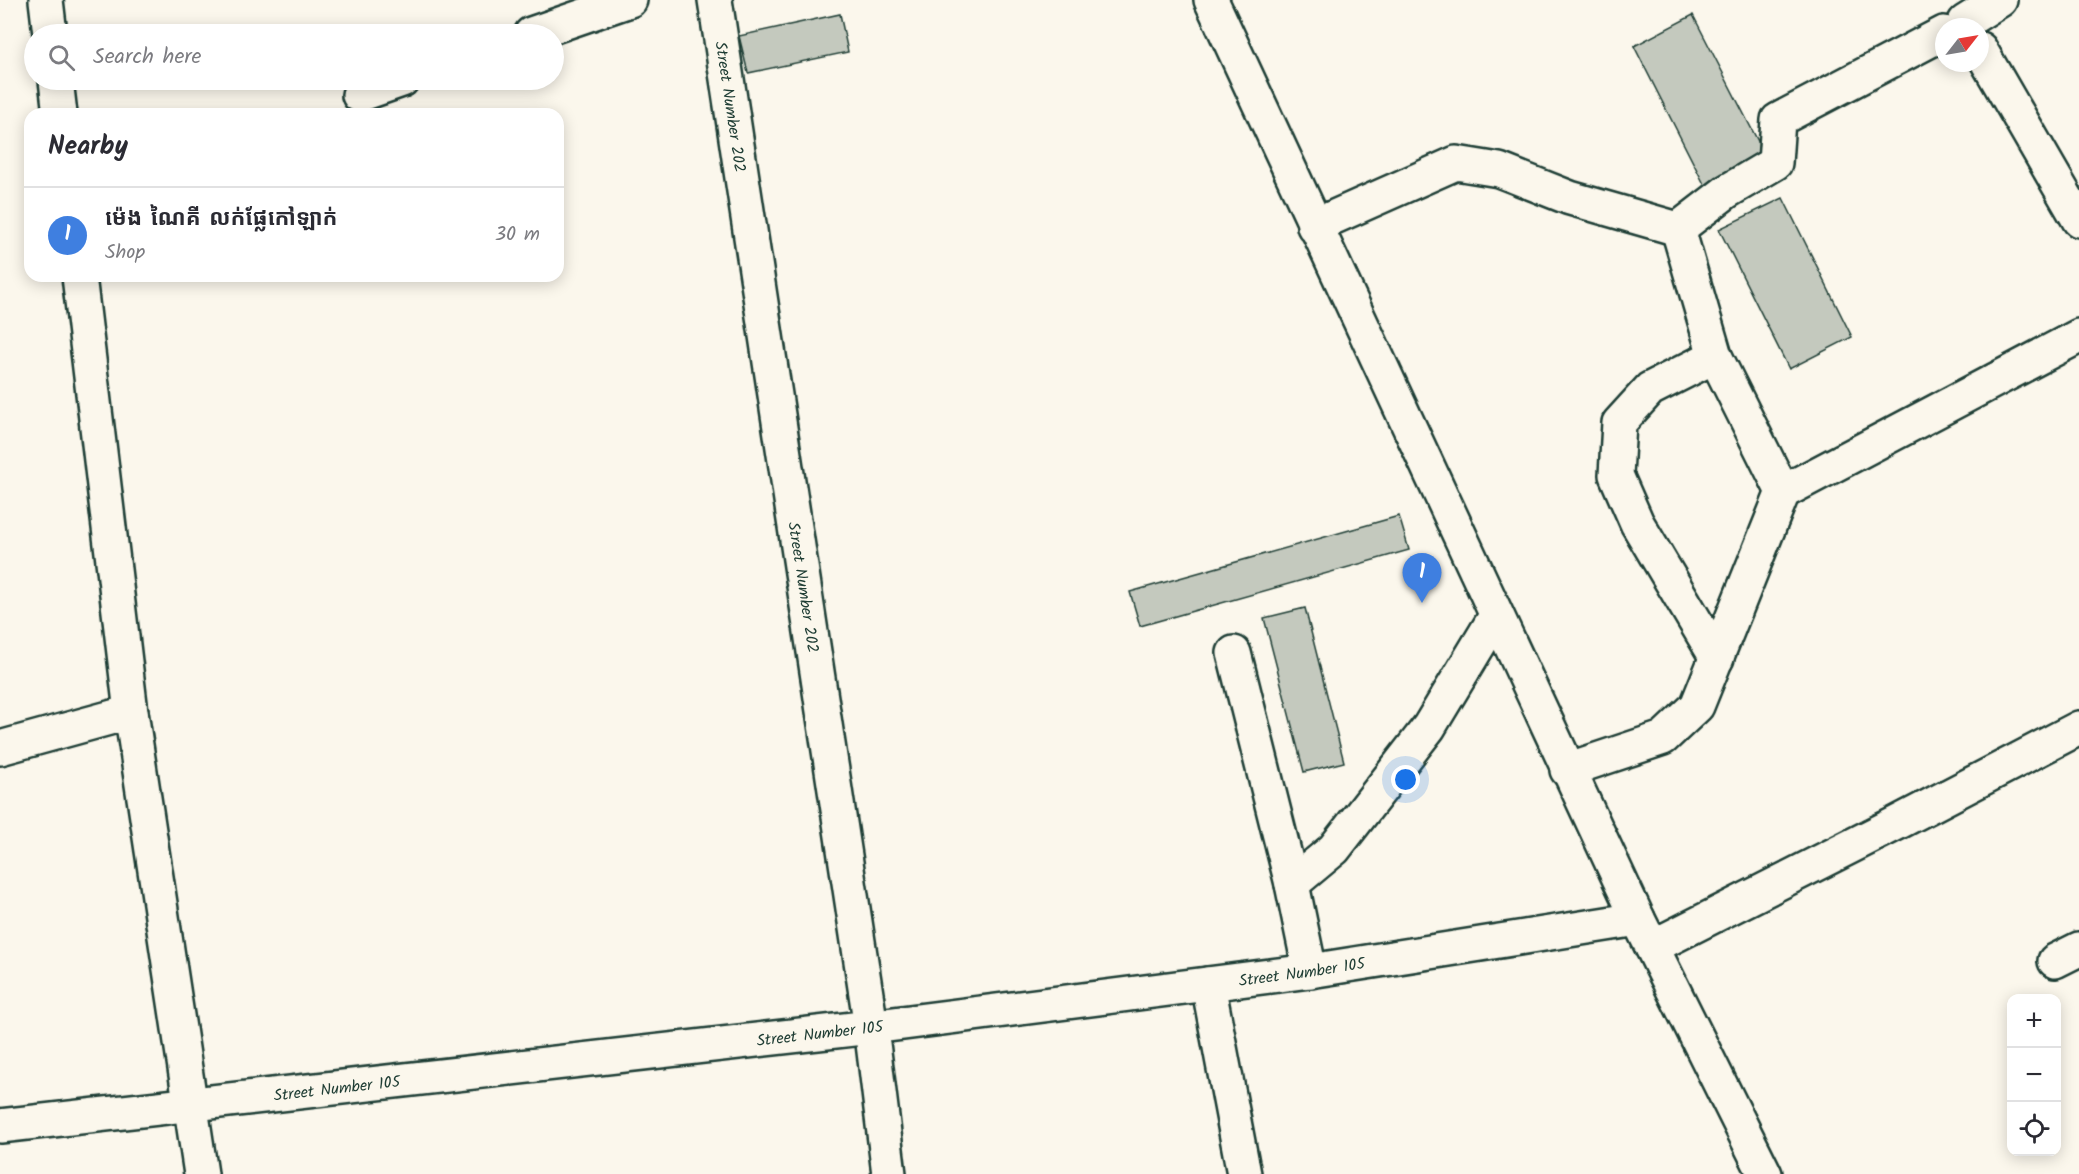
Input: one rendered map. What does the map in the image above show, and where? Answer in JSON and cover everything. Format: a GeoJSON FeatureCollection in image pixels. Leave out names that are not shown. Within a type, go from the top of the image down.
{"type":"FeatureCollection","features":[{"type":"Feature","properties":{"kind":"street"},"geometry":{"type":"LineString","coordinates":[[46,0],[49,24]]}},
{"type":"Feature","properties":{"kind":"street"},"geometry":{"type":"LineString","coordinates":[[560,24],[630,0]]}},
{"type":"Feature","properties":{"kind":"street","name":"Street Number 202"},"geometry":{"type":"LineString","coordinates":[[715,0],[871,1027],[889,1174]]}},
{"type":"Feature","properties":{"kind":"street"},"geometry":{"type":"LineString","coordinates":[[1211,0],[1567,770],[1765,1174]]}},
{"type":"Feature","properties":{"kind":"street"},"geometry":{"type":"LineString","coordinates":[[1979,18],[2000,0]]}},
{"type":"Feature","properties":{"kind":"street"},"geometry":{"type":"LineString","coordinates":[[1678,229],[1726,192],[1775,163],[1778,120],[1935,45]]}},
{"type":"Feature","properties":{"kind":"street"},"geometry":{"type":"LineString","coordinates":[[1987,72],[2079,220]]}},
{"type":"Feature","properties":{"kind":"street"},"geometry":{"type":"LineString","coordinates":[[57,90],[59,108]]}},
{"type":"Feature","properties":{"kind":"street"},"geometry":{"type":"LineString","coordinates":[[359,95],[373,90]]}},
{"type":"Feature","properties":{"kind":"street"},"geometry":{"type":"LineString","coordinates":[[1314,226],[1456,163],[1499,170],[1570,198],[1678,229]]}},
{"type":"Feature","properties":{"kind":"street"},"geometry":{"type":"LineString","coordinates":[[1678,229],[1715,356],[1783,492]]}},
{"type":"Feature","properties":{"kind":"street"},"geometry":{"type":"LineString","coordinates":[[80,282],[131,712],[201,1174]]}},
{"type":"Feature","properties":{"kind":"street"},"geometry":{"type":"LineString","coordinates":[[1567,770],[1663,738],[1697,706],[1783,492],[2079,336]]}},
{"type":"Feature","properties":{"kind":"street"},"geometry":{"type":"LineString","coordinates":[[1715,356],[1650,389],[1619,423],[1616,476],[1637,523],[1717,658]]}},
{"type":"Feature","properties":{"kind":"street"},"geometry":{"type":"LineString","coordinates":[[1292,884],[1334,849],[1429,728],[1496,616]]}},
{"type":"Feature","properties":{"kind":"street"},"geometry":{"type":"LineString","coordinates":[[1234,653],[1292,884],[1310,971]]}},
{"type":"Feature","properties":{"kind":"street"},"geometry":{"type":"LineString","coordinates":[[0,748],[131,712]]}},
{"type":"Feature","properties":{"kind":"street","name":"Street Number 105"},"geometry":{"type":"LineString","coordinates":[[0,1126],[871,1027],[1310,971],[1645,933],[1897,823],[2079,728]]}},
{"type":"Feature","properties":{"kind":"street"},"geometry":{"type":"LineString","coordinates":[[1208,984],[1244,1174]]}},
{"type":"Feature","properties":{"kind":"building"},"geometry":{"type":"Polygon","coordinates":[[[840,14],[848,52],[748,73],[739,36],[840,14]]]}},
{"type":"Feature","properties":{"kind":"building"},"geometry":{"type":"Polygon","coordinates":[[[1693,15],[1765,155],[1705,186],[1634,46],[1693,15]]]}},
{"type":"Feature","properties":{"kind":"building"},"geometry":{"type":"Polygon","coordinates":[[[1783,198],[1852,337],[1789,369],[1719,229],[1783,198]]]}},
{"type":"Feature","properties":{"kind":"building"},"geometry":{"type":"Polygon","coordinates":[[[1399,516],[1409,550],[1140,626],[1130,592],[1399,516]]]}},
{"type":"Feature","properties":{"kind":"building"},"geometry":{"type":"Polygon","coordinates":[[[1305,608],[1344,762],[1304,772],[1264,618],[1305,608]]]}},
{"type":"Feature","properties":{"kind":"place","name":"ម៉េង ណៃគី លក់ផ្លែកៅឡាក់"},"geometry":{"type":"Point","coordinates":[1422,603]}}]}
